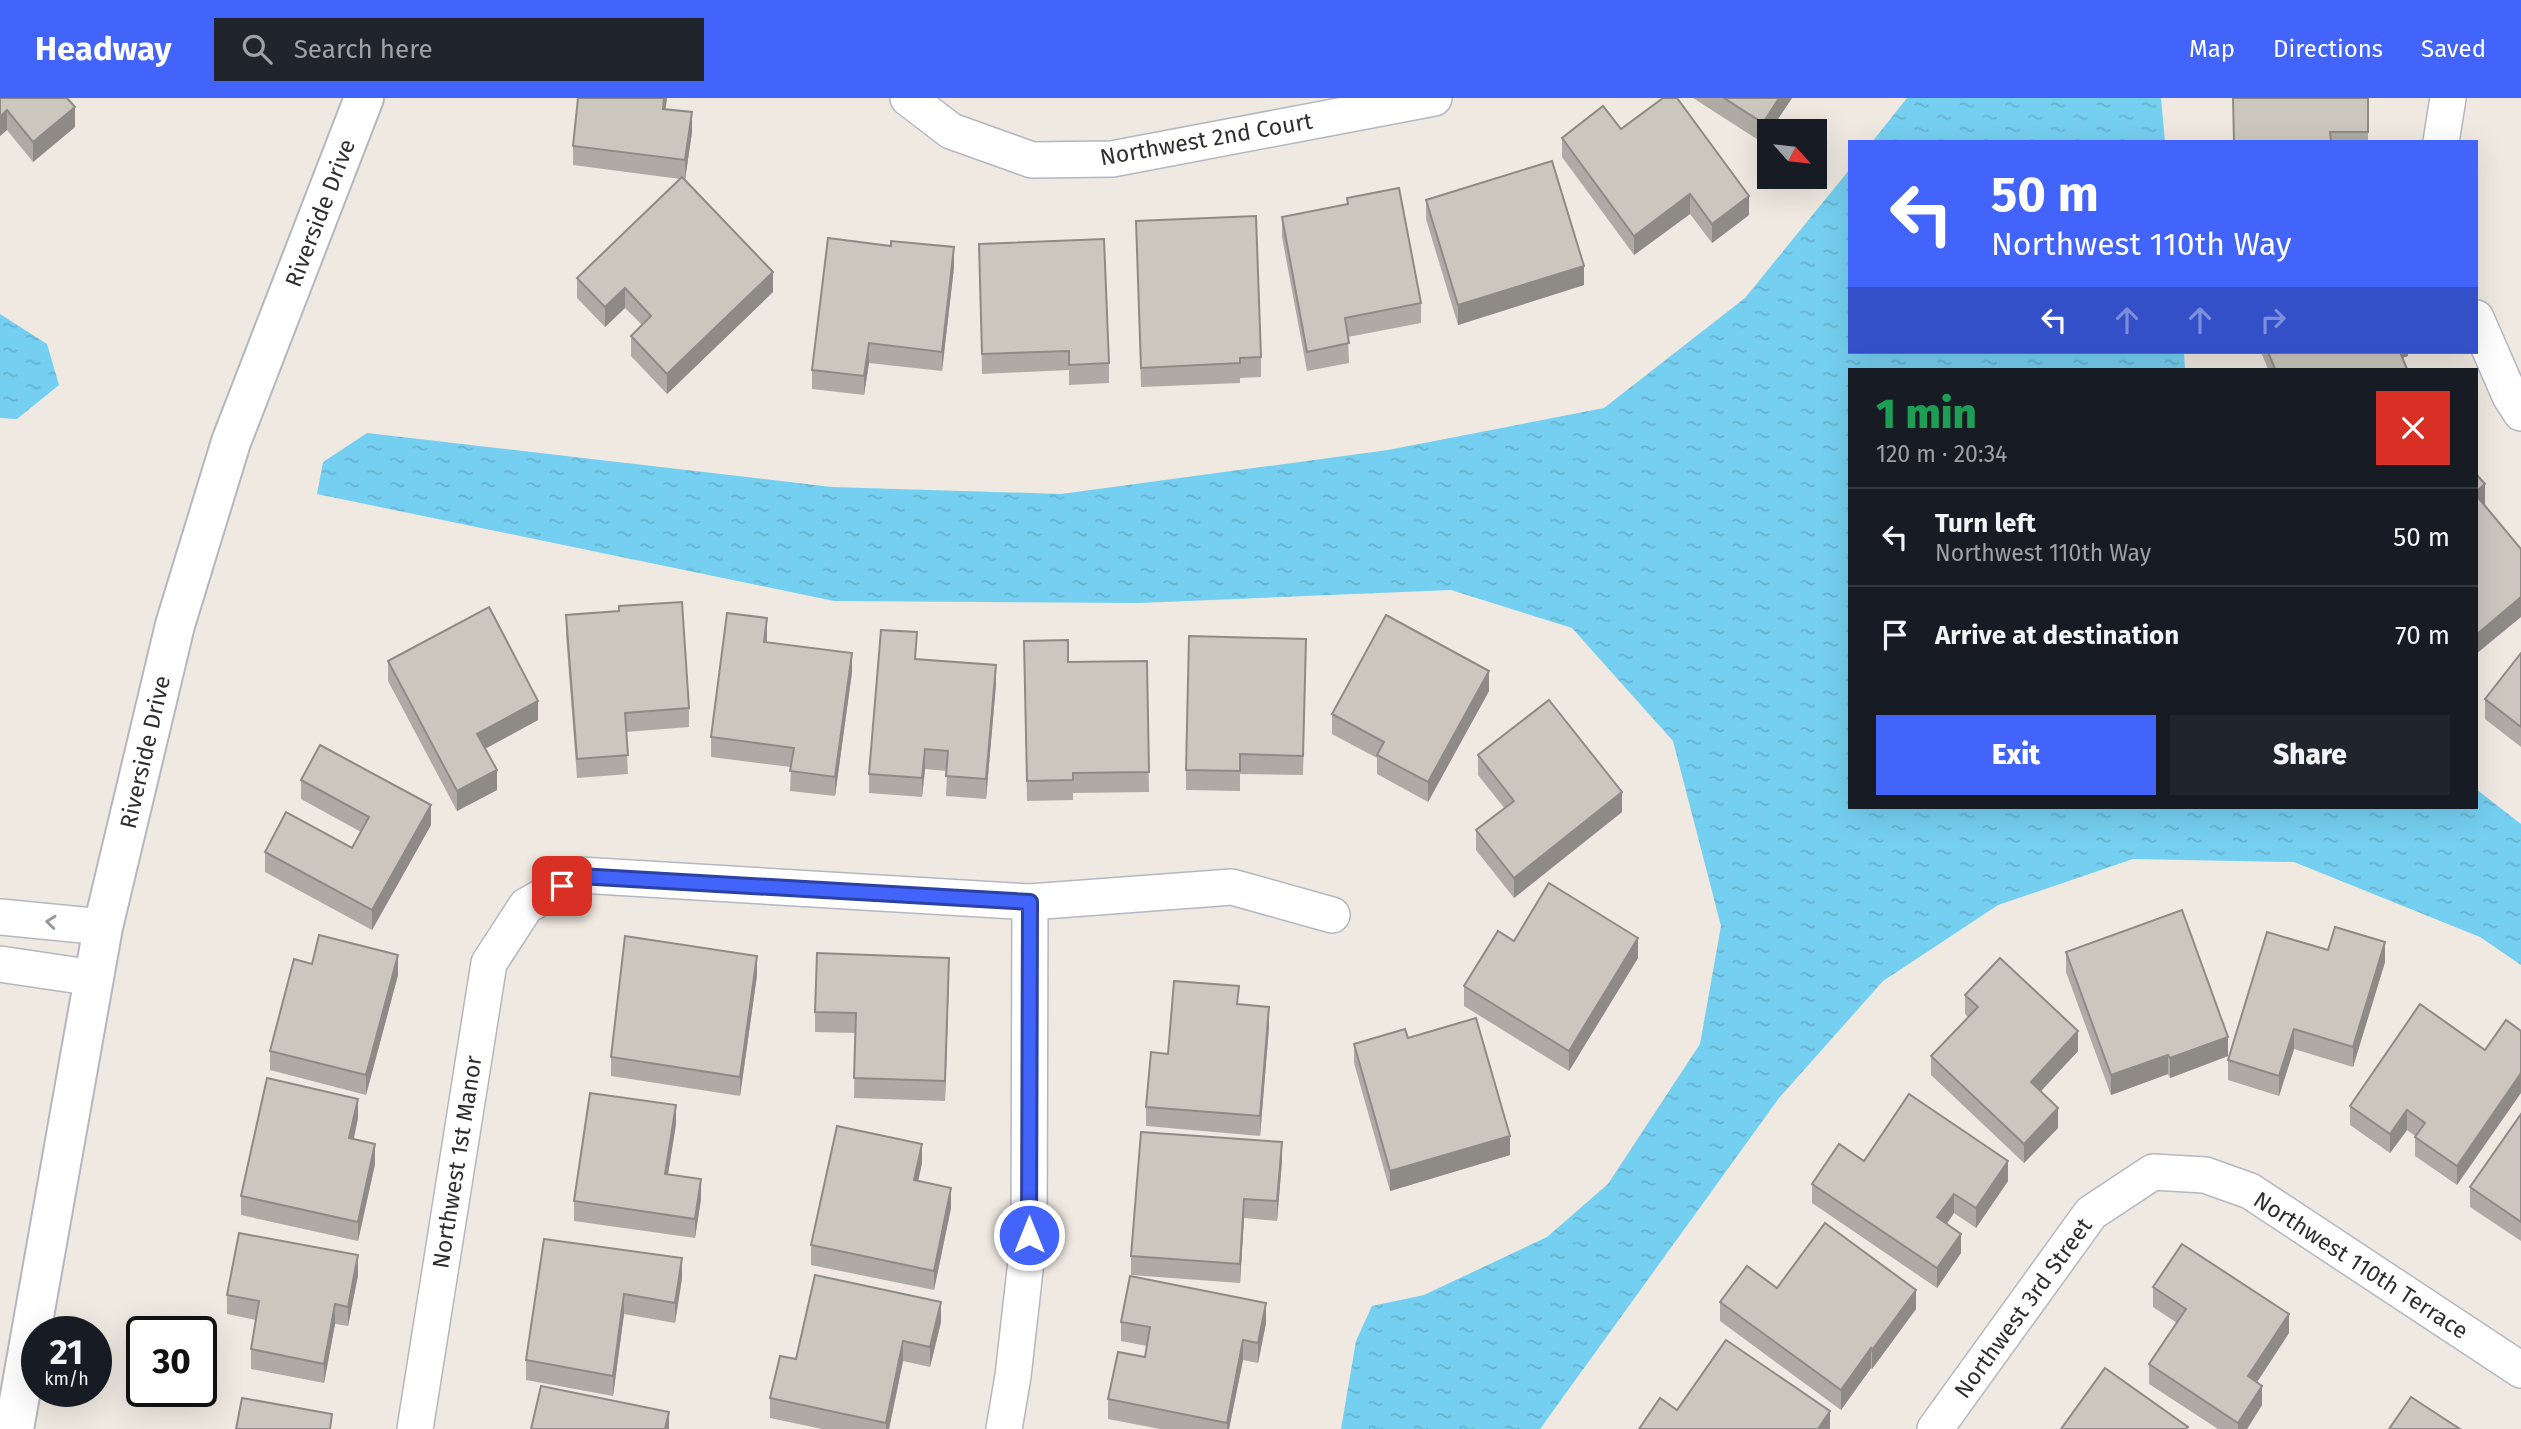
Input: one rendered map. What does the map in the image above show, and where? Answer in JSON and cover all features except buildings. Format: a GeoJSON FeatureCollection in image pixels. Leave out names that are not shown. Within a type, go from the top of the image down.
{"type":"FeatureCollection","features":[{"type":"Feature","properties":{"kind":"street","name":"Riverside Drive"},"geometry":{"type":"LineString","coordinates":[[14,1429],[103,927],[175,625],[230,442],[364,98]]}},
{"type":"Feature","properties":{"kind":"street","name":"Northwest 2nd Court"},"geometry":{"type":"LineString","coordinates":[[908,98],[951,131],[1032,160],[1112,159],[1434,98]]}},
{"type":"Feature","properties":{"kind":"street"},"geometry":{"type":"LineString","coordinates":[[2441,140],[2448,98]]}},
{"type":"Feature","properties":{"kind":"street"},"geometry":{"type":"LineString","coordinates":[[2478,323],[2510,396],[2521,413]]}},
{"type":"Feature","properties":{"kind":"street","name":"Northwest 1st Manor"},"geometry":{"type":"LineString","coordinates":[[415,1429],[489,963],[526,906],[579,876],[1030,902]]}},
{"type":"Feature","properties":{"kind":"street"},"geometry":{"type":"LineString","coordinates":[[1004,1429],[1013,1376],[1029,1235],[1030,902],[1232,887],[1332,915]]}},
{"type":"Feature","properties":{"kind":"street"},"geometry":{"type":"LineString","coordinates":[[0,917],[103,927]]}},
{"type":"Feature","properties":{"kind":"street"},"geometry":{"type":"LineString","coordinates":[[0,964],[94,978]]}},
{"type":"Feature","properties":{"kind":"street","name":"Northwest 110th Terrace"},"geometry":{"type":"LineString","coordinates":[[2153,1172],[2205,1175],[2250,1191],[2521,1370]]}},
{"type":"Feature","properties":{"kind":"street","name":"Northwest 3rd Street"},"geometry":{"type":"LineString","coordinates":[[1935,1429],[2091,1213],[2153,1172]]}},
{"type":"Feature","properties":{"kind":"water"},"geometry":{"type":"Polygon","coordinates":[[[1907,98],[2161,98],[2165,140],[1874,140],[1907,98]]]}},
{"type":"Feature","properties":{"kind":"water"},"geometry":{"type":"Polygon","coordinates":[[[1848,171],[1848,354],[2184,354],[2185,368],[1848,368],[1848,809],[2478,809],[2478,791],[2521,824],[2521,965],[2480,937],[2294,862],[2133,859],[1998,905],[1883,981],[1779,1098],[1540,1429],[1341,1429],[1356,1341],[1372,1306],[1424,1295],[1547,1237],[1608,1184],[1700,1044],[1721,926],[1673,741],[1572,628],[1451,590],[1139,603],[834,601],[317,494],[323,462],[367,433],[832,487],[1061,494],[1388,450],[1604,408],[1745,298],[1848,171]]]}},
{"type":"Feature","properties":{"kind":"water"},"geometry":{"type":"Polygon","coordinates":[[[0,314],[47,344],[59,385],[17,419],[0,418],[0,314]]]}},
{"type":"Feature","properties":{"kind":"route"},"geometry":{"type":"LineString","coordinates":[[562,886],[579,876],[1030,902],[1029,1235]]}}]}
